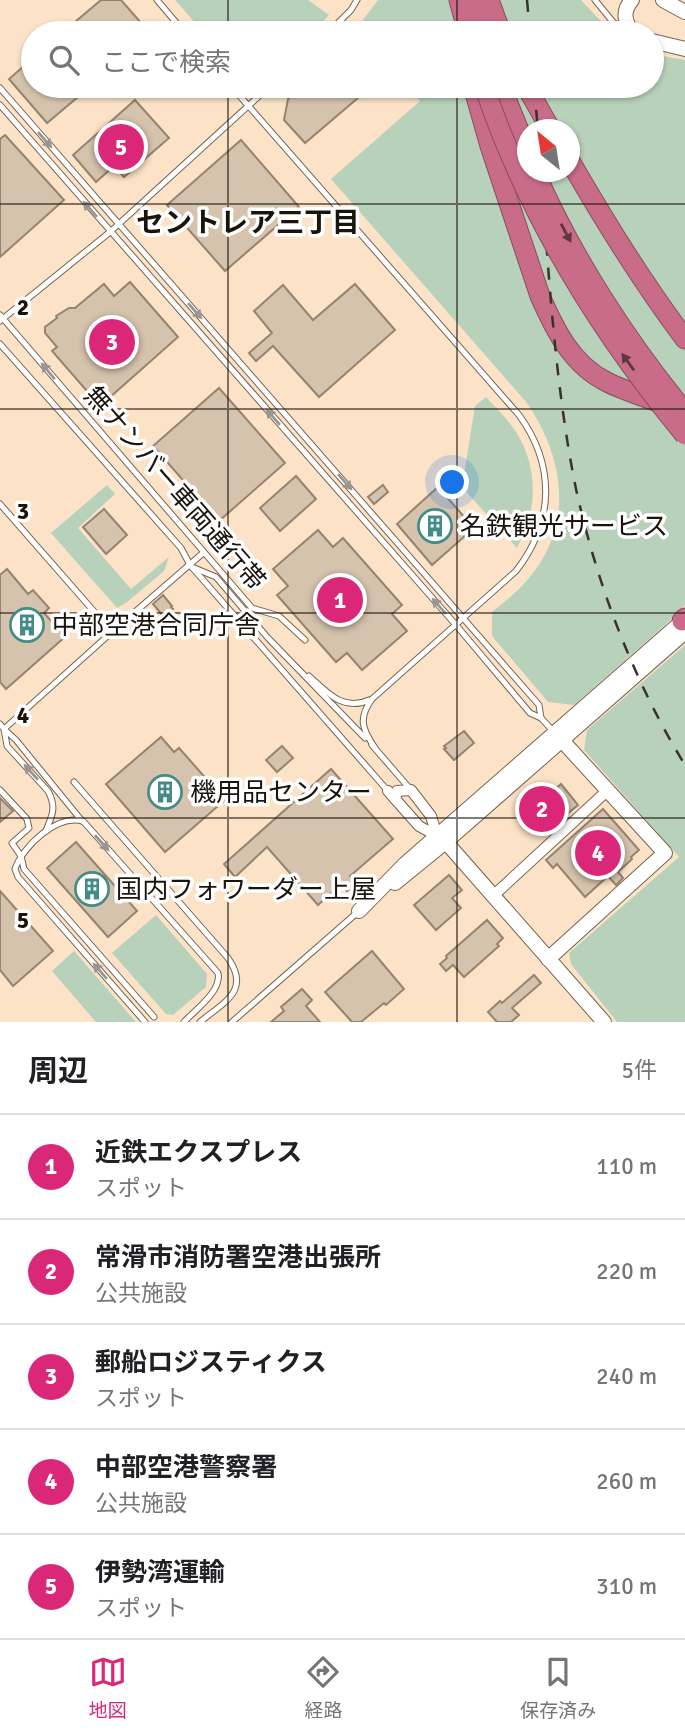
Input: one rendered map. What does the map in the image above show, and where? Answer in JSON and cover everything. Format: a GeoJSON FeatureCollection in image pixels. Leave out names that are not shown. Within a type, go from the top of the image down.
{"type":"FeatureCollection","features":[{"type":"Feature","properties":{"kind":"highway"},"geometry":{"type":"LineString","coordinates":[[450,0],[455,21]]}},
{"type":"Feature","properties":{"kind":"highway"},"geometry":{"type":"LineString","coordinates":[[459,0],[465,21]]}},
{"type":"Feature","properties":{"kind":"highway"},"geometry":{"type":"LineString","coordinates":[[475,0],[481,21]]}},
{"type":"Feature","properties":{"kind":"highway"},"geometry":{"type":"LineString","coordinates":[[489,0],[497,21]]}},
{"type":"Feature","properties":{"kind":"highway"},"geometry":{"type":"LineString","coordinates":[[476,98],[540,296],[567,348],[578,361],[606,382],[685,412]]}},
{"type":"Feature","properties":{"kind":"highway"},"geometry":{"type":"LineString","coordinates":[[490,98],[518,173],[562,259],[623,355],[685,435]]}},
{"type":"Feature","properties":{"kind":"highway"},"geometry":{"type":"LineString","coordinates":[[506,98],[517,127]]}},
{"type":"Feature","properties":{"kind":"highway"},"geometry":{"type":"LineString","coordinates":[[533,98],[545,119]]}},
{"type":"Feature","properties":{"kind":"highway"},"geometry":{"type":"LineString","coordinates":[[580,179],[685,340]]}},
{"type":"Feature","properties":{"kind":"highway"},"geometry":{"type":"LineString","coordinates":[[540,182],[613,313],[685,412]]}},
{"type":"Feature","properties":{"kind":"highway"},"geometry":{"type":"LineString","coordinates":[[636,268],[685,331]]}},
{"type":"Feature","properties":{"kind":"street"},"geometry":{"type":"LineString","coordinates":[[627,21],[625,16],[632,0]]}},
{"type":"Feature","properties":{"kind":"street"},"geometry":{"type":"LineString","coordinates":[[663,0],[685,12]]}},
{"type":"Feature","properties":{"kind":"street"},"geometry":{"type":"LineString","coordinates":[[664,44],[685,49]]}},
{"type":"Feature","properties":{"kind":"street"},"geometry":{"type":"LineString","coordinates":[[359,911],[410,872],[441,839],[559,737],[684,622]]}},
{"type":"Feature","properties":{"kind":"street"},"geometry":{"type":"LineString","coordinates":[[548,958],[665,853],[559,737]]}},
{"type":"Feature","properties":{"kind":"street"},"geometry":{"type":"LineString","coordinates":[[441,839],[431,816],[411,790],[397,791],[392,795],[419,826],[441,839],[604,1022]]}},
{"type":"Feature","properties":{"kind":"street"},"geometry":{"type":"LineString","coordinates":[[493,896],[608,790]]}},
{"type":"Feature","properties":{"kind":"lane"},"geometry":{"type":"LineString","coordinates":[[157,0],[175,21]]}},
{"type":"Feature","properties":{"kind":"lane"},"geometry":{"type":"LineString","coordinates":[[340,21],[357,0]]}},
{"type":"Feature","properties":{"kind":"lane"},"geometry":{"type":"LineString","coordinates":[[595,0],[612,21]]}},
{"type":"Feature","properties":{"kind":"lane"},"geometry":{"type":"LineString","coordinates":[[0,88],[539,705],[541,718]]}},
{"type":"Feature","properties":{"kind":"lane"},"geometry":{"type":"LineString","coordinates":[[242,98],[530,429],[544,470],[546,496],[537,536],[528,556],[516,572],[372,699],[354,704],[339,701],[268,638]]}},
{"type":"Feature","properties":{"kind":"lane"},"geometry":{"type":"LineString","coordinates":[[1,318],[110,232],[256,98]]}},
{"type":"Feature","properties":{"kind":"lane"},"geometry":{"type":"LineString","coordinates":[[0,105],[530,713],[541,718],[559,737]]}},
{"type":"Feature","properties":{"kind":"lane","name":"無ナンバー車両通行帯"},"geometry":{"type":"LineString","coordinates":[[1,318],[252,608],[279,616],[305,640]]}},
{"type":"Feature","properties":{"kind":"lane"},"geometry":{"type":"LineString","coordinates":[[0,344],[181,548],[190,565],[392,795]]}},
{"type":"Feature","properties":{"kind":"lane"},"geometry":{"type":"LineString","coordinates":[[0,505],[112,632]]}},
{"type":"Feature","properties":{"kind":"lane"},"geometry":{"type":"LineString","coordinates":[[2,726],[203,553]]}},
{"type":"Feature","properties":{"kind":"lane"},"geometry":{"type":"LineString","coordinates":[[190,565],[216,577],[268,638],[375,748],[411,790]]}},
{"type":"Feature","properties":{"kind":"lane"},"geometry":{"type":"LineString","coordinates":[[372,699],[363,713],[363,720],[365,733],[375,748]]}},
{"type":"Feature","properties":{"kind":"lane"},"geometry":{"type":"LineString","coordinates":[[2,726],[218,974],[219,979],[213,992],[184,1022]]}},
{"type":"Feature","properties":{"kind":"lane"},"geometry":{"type":"LineString","coordinates":[[2,726],[7,746],[48,791],[52,799],[53,813],[46,831]]}},
{"type":"Feature","properties":{"kind":"lane"},"geometry":{"type":"LineString","coordinates":[[74,782],[236,968],[238,980],[233,993],[200,1022]]}},
{"type":"Feature","properties":{"kind":"lane"},"geometry":{"type":"LineString","coordinates":[[0,790],[27,819],[29,828],[12,843],[24,869],[154,1017]]}},
{"type":"Feature","properties":{"kind":"lane"},"geometry":{"type":"LineString","coordinates":[[83,821],[65,820],[46,831],[20,856],[15,869],[18,877],[145,1022]]}},
{"type":"Feature","properties":{"kind":"lane"},"geometry":{"type":"LineString","coordinates":[[232,1022],[359,911]]}},
{"type":"Feature","properties":{"kind":"shaded area"},"geometry":{"type":"Polygon","coordinates":[[[0,0],[685,0],[685,1022],[0,1022],[0,0]]]}},
{"type":"Feature","properties":{"kind":"green space"},"geometry":{"type":"Polygon","coordinates":[[[175,0],[308,0],[329,15],[323,21],[193,21],[175,0]]]}},
{"type":"Feature","properties":{"kind":"green space"},"geometry":{"type":"Polygon","coordinates":[[[378,0],[581,0],[601,21],[362,21],[378,0]]]}},
{"type":"Feature","properties":{"kind":"green space"},"geometry":{"type":"Polygon","coordinates":[[[664,56],[685,60],[685,323],[659,314],[685,349],[685,605],[574,705],[548,702],[492,636],[492,612],[521,587],[538,566],[550,543],[557,520],[559,496],[551,449],[527,403],[331,179],[420,101],[417,98],[664,98],[664,56]]]}},
{"type":"Feature","properties":{"kind":"green space"},"geometry":{"type":"Polygon","coordinates":[[[486,397],[518,435],[531,470],[532,506],[517,548],[462,487],[475,406],[486,397]]]}},
{"type":"Feature","properties":{"kind":"green space"},"geometry":{"type":"Polygon","coordinates":[[[107,485],[115,494],[78,528],[131,589],[169,557],[164,571],[117,608],[51,533],[107,485]]]}},
{"type":"Feature","properties":{"kind":"green space"},"geometry":{"type":"Polygon","coordinates":[[[685,645],[685,1022],[617,1022],[571,964],[569,953],[679,857],[584,750],[587,730],[685,645]]]}},
{"type":"Feature","properties":{"kind":"green space"},"geometry":{"type":"Polygon","coordinates":[[[156,915],[207,974],[206,987],[173,1015],[166,1014],[112,953],[156,915]]]}},
{"type":"Feature","properties":{"kind":"green space"},"geometry":{"type":"Polygon","coordinates":[[[74,951],[136,1022],[96,1022],[52,971],[74,951]]]}},
{"type":"Feature","properties":{"kind":"building"},"geometry":{"type":"Polygon","coordinates":[[[101,0],[121,0],[139,21],[76,21],[101,0]]]}},
{"type":"Feature","properties":{"kind":"building"},"geometry":{"type":"Polygon","coordinates":[[[21,68],[21,93],[9,79],[21,68]]]}},
{"type":"Feature","properties":{"kind":"building"},"geometry":{"type":"Polygon","coordinates":[[[25,98],[77,98],[47,123],[25,98]]]}},
{"type":"Feature","properties":{"kind":"building"},"geometry":{"type":"Polygon","coordinates":[[[358,98],[305,143],[284,120],[288,99],[358,98]]]}},
{"type":"Feature","properties":{"kind":"building"},"geometry":{"type":"Polygon","coordinates":[[[135,100],[169,138],[124,177],[114,166],[96,182],[73,155],[135,100]]]}},
{"type":"Feature","properties":{"kind":"building"},"geometry":{"type":"Polygon","coordinates":[[[5,135],[64,200],[0,257],[0,139],[5,135]]]}},
{"type":"Feature","properties":{"kind":"building"},"geometry":{"type":"Polygon","coordinates":[[[241,140],[299,207],[225,271],[167,205],[241,140]]]}},
{"type":"Feature","properties":{"kind":"building"},"geometry":{"type":"Polygon","coordinates":[[[130,282],[178,337],[100,406],[52,351],[57,347],[45,333],[45,327],[57,318],[56,316],[69,308],[75,308],[104,284],[114,296],[130,282]]]}},
{"type":"Feature","properties":{"kind":"building"},"geometry":{"type":"Polygon","coordinates":[[[355,284],[395,330],[319,397],[273,346],[256,361],[249,353],[272,333],[254,311],[283,285],[313,320],[355,284]]]}},
{"type":"Feature","properties":{"kind":"building"},"geometry":{"type":"Polygon","coordinates":[[[219,388],[285,463],[219,521],[153,446],[219,388]]]}},
{"type":"Feature","properties":{"kind":"building"},"geometry":{"type":"Polygon","coordinates":[[[296,476],[316,499],[280,531],[260,508],[296,476]]]}},
{"type":"Feature","properties":{"kind":"building"},"geometry":{"type":"Polygon","coordinates":[[[383,485],[388,492],[374,504],[368,497],[383,485]]]}},
{"type":"Feature","properties":{"kind":"building","name":"名鉄観光サービス"},"geometry":{"type":"Polygon","coordinates":[[[438,487],[474,528],[432,565],[397,524],[438,487]]]}},
{"type":"Feature","properties":{"kind":"building"},"geometry":{"type":"Polygon","coordinates":[[[104,509],[127,535],[106,554],[83,527],[104,509]]]}},
{"type":"Feature","properties":{"kind":"building"},"geometry":{"type":"Polygon","coordinates":[[[318,530],[333,547],[343,538],[402,605],[392,614],[407,631],[362,670],[347,653],[336,662],[277,595],[288,586],[273,569],[318,530]]]}},
{"type":"Feature","properties":{"kind":"building","name":"中部空港合同庁舎"},"geometry":{"type":"Polygon","coordinates":[[[7,569],[28,594],[33,590],[49,608],[44,613],[65,637],[6,689],[0,682],[0,575],[7,569]]]}},
{"type":"Feature","properties":{"kind":"building"},"geometry":{"type":"Polygon","coordinates":[[[163,595],[173,609],[164,617],[153,604],[163,595]]]}},
{"type":"Feature","properties":{"kind":"building"},"geometry":{"type":"Polygon","coordinates":[[[464,731],[474,743],[454,760],[444,746],[464,731]]]}},
{"type":"Feature","properties":{"kind":"building","name":"機用品センター"},"geometry":{"type":"Polygon","coordinates":[[[161,737],[174,752],[179,748],[225,800],[165,852],[106,784],[161,737]]]}},
{"type":"Feature","properties":{"kind":"building"},"geometry":{"type":"Polygon","coordinates":[[[282,746],[293,758],[277,772],[266,760],[282,746]]]}},
{"type":"Feature","properties":{"kind":"building"},"geometry":{"type":"Polygon","coordinates":[[[331,769],[393,839],[350,876],[356,883],[347,891],[341,884],[318,905],[267,847],[235,877],[224,864],[331,769]]]}},
{"type":"Feature","properties":{"kind":"building"},"geometry":{"type":"Polygon","coordinates":[[[561,784],[578,805],[562,818],[545,798],[561,784]]]}},
{"type":"Feature","properties":{"kind":"building"},"geometry":{"type":"Polygon","coordinates":[[[0,798],[13,811],[0,822],[0,798]]]}},
{"type":"Feature","properties":{"kind":"building"},"geometry":{"type":"Polygon","coordinates":[[[603,809],[639,850],[618,872],[623,878],[616,885],[608,876],[585,897],[557,864],[553,868],[546,860],[603,809]]]}},
{"type":"Feature","properties":{"kind":"building","name":"国内フォワーダー上屋"},"geometry":{"type":"Polygon","coordinates":[[[76,842],[137,911],[108,937],[47,868],[76,842]]]}},
{"type":"Feature","properties":{"kind":"building"},"geometry":{"type":"Polygon","coordinates":[[[449,875],[462,890],[452,898],[461,908],[436,930],[414,905],[449,875]]]}},
{"type":"Feature","properties":{"kind":"building"},"geometry":{"type":"Polygon","coordinates":[[[0,891],[53,951],[13,986],[0,970],[0,891]]]}},
{"type":"Feature","properties":{"kind":"building"},"geometry":{"type":"Polygon","coordinates":[[[487,920],[503,938],[497,944],[499,946],[464,977],[453,965],[446,971],[440,964],[446,956],[487,920]]]}},
{"type":"Feature","properties":{"kind":"building"},"geometry":{"type":"Polygon","coordinates":[[[372,951],[404,989],[361,1022],[352,1022],[325,992],[372,951]]]}},
{"type":"Feature","properties":{"kind":"building"},"geometry":{"type":"Polygon","coordinates":[[[534,975],[541,983],[512,1008],[519,1015],[511,1022],[497,1022],[488,1012],[534,975]]]}},
{"type":"Feature","properties":{"kind":"building"},"geometry":{"type":"Polygon","coordinates":[[[302,989],[312,1000],[306,1006],[320,1022],[271,1022],[284,1011],[281,1007],[302,989]]]}},
{"type":"Feature","properties":{"kind":"railway"},"geometry":{"type":"LineString","coordinates":[[527,0],[529,21]]}},
{"type":"Feature","properties":{"kind":"railway"},"geometry":{"type":"LineString","coordinates":[[535,98],[537,119]]}},
{"type":"Feature","properties":{"kind":"railway"},"geometry":{"type":"LineString","coordinates":[[542,182],[558,371],[576,489],[595,561],[619,632],[649,700],[685,765]]}},
{"type":"Feature","properties":{"kind":"place","name":"伊勢湾運輸"},"geometry":{"type":"Point","coordinates":[121,147]}},
{"type":"Feature","properties":{"kind":"place","name":"郵船ロジスティクス"},"geometry":{"type":"Point","coordinates":[112,342]}},
{"type":"Feature","properties":{"kind":"place","name":"名鉄観光サービス"},"geometry":{"type":"Point","coordinates":[435,526]}},
{"type":"Feature","properties":{"kind":"place","name":"近鉄エクスプレス"},"geometry":{"type":"Point","coordinates":[340,600]}},
{"type":"Feature","properties":{"kind":"place","name":"中部空港合同庁舎"},"geometry":{"type":"Point","coordinates":[27,625]}},
{"type":"Feature","properties":{"kind":"place","name":"機用品センター"},"geometry":{"type":"Point","coordinates":[165,792]}},
{"type":"Feature","properties":{"kind":"place","name":"常滑市消防署空港出張所"},"geometry":{"type":"Point","coordinates":[542,809]}},
{"type":"Feature","properties":{"kind":"place","name":"中部空港警察署"},"geometry":{"type":"Point","coordinates":[598,853]}},
{"type":"Feature","properties":{"kind":"place","name":"国内フォワーダー上屋"},"geometry":{"type":"Point","coordinates":[92,889]}},
{"type":"Feature","properties":{"kind":"district","name":"セントレア三丁目"},"geometry":{"type":"Point","coordinates":[248,222]}}]}
